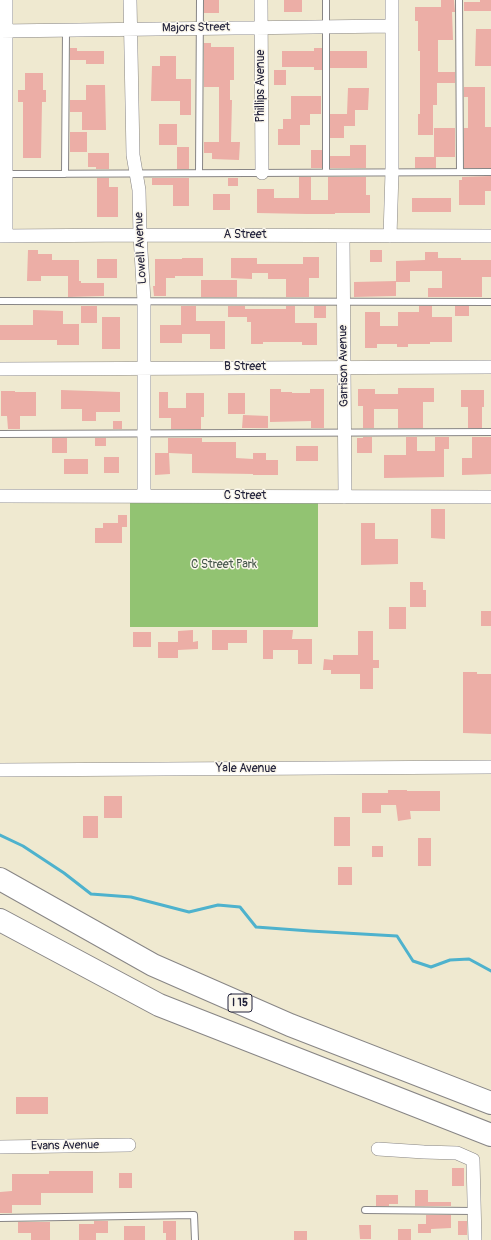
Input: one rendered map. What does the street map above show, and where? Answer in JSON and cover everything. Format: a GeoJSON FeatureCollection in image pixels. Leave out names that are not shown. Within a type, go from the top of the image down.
{"type":"FeatureCollection","features":[{"type":"Feature","properties":{"kind":"highway","name":"I 15"},"geometry":{"type":"LineString","coordinates":[[0,879],[153,965],[290,1025],[491,1103]]}},
{"type":"Feature","properties":{"kind":"highway"},"geometry":{"type":"LineString","coordinates":[[0,920],[159,1005],[491,1135]]}},
{"type":"Feature","properties":{"kind":"street"},"geometry":{"type":"LineString","coordinates":[[3,236],[3,31],[6,0]]}},
{"type":"Feature","properties":{"kind":"street","name":"Lowell Avenue"},"geometry":{"type":"LineString","coordinates":[[130,0],[133,155],[139,190],[144,301],[144,496]]}},
{"type":"Feature","properties":{"kind":"street","name":"Phillips Avenue"},"geometry":{"type":"LineString","coordinates":[[261,0],[262,173]]}},
{"type":"Feature","properties":{"kind":"street"},"geometry":{"type":"LineString","coordinates":[[390,236],[392,172],[392,0]]}},
{"type":"Feature","properties":{"kind":"street","name":"Majors Street"},"geometry":{"type":"LineString","coordinates":[[3,31],[392,26]]}},
{"type":"Feature","properties":{"kind":"street","name":"A Street"},"geometry":{"type":"LineString","coordinates":[[3,236],[491,236]]}},
{"type":"Feature","properties":{"kind":"street","name":"Garrison Avenue"},"geometry":{"type":"LineString","coordinates":[[343,236],[345,496]]}},
{"type":"Feature","properties":{"kind":"street","name":"B Street"},"geometry":{"type":"LineString","coordinates":[[0,368],[491,367]]}},
{"type":"Feature","properties":{"kind":"street","name":"C Street"},"geometry":{"type":"LineString","coordinates":[[0,496],[491,497]]}},
{"type":"Feature","properties":{"kind":"street","name":"Yale Avenue"},"geometry":{"type":"LineString","coordinates":[[0,770],[491,767]]}},
{"type":"Feature","properties":{"kind":"street","name":"Evans Avenue"},"geometry":{"type":"LineString","coordinates":[[0,1147],[129,1145]]}},
{"type":"Feature","properties":{"kind":"street"},"geometry":{"type":"LineString","coordinates":[[378,1149],[457,1153],[473,1160],[475,1240]]}},
{"type":"Feature","properties":{"kind":"lane"},"geometry":{"type":"LineString","coordinates":[[199,173],[200,0]]}},
{"type":"Feature","properties":{"kind":"lane"},"geometry":{"type":"LineString","coordinates":[[326,0],[326,172]]}},
{"type":"Feature","properties":{"kind":"lane"},"geometry":{"type":"LineString","coordinates":[[459,0],[460,172]]}},
{"type":"Feature","properties":{"kind":"lane"},"geometry":{"type":"LineString","coordinates":[[65,174],[66,30]]}},
{"type":"Feature","properties":{"kind":"lane"},"geometry":{"type":"LineString","coordinates":[[3,174],[491,172]]}},
{"type":"Feature","properties":{"kind":"lane"},"geometry":{"type":"LineString","coordinates":[[0,300],[491,302]]}},
{"type":"Feature","properties":{"kind":"lane"},"geometry":{"type":"LineString","coordinates":[[0,434],[491,432]]}},
{"type":"Feature","properties":{"kind":"lane"},"geometry":{"type":"LineString","coordinates":[[365,1210],[474,1211]]}},
{"type":"Feature","properties":{"kind":"lane"},"geometry":{"type":"LineString","coordinates":[[0,1218],[194,1215],[195,1240]]}},
{"type":"Feature","properties":{"kind":"green space","name":"C Street Park"},"geometry":{"type":"Polygon","coordinates":[[[130,503],[318,503],[318,627],[130,627],[130,503]]]}},
{"type":"Feature","properties":{"kind":"building"},"geometry":{"type":"Polygon","coordinates":[[[204,0],[219,0],[219,13],[204,13],[204,0]]]}},
{"type":"Feature","properties":{"kind":"building"},"geometry":{"type":"Polygon","coordinates":[[[284,0],[302,0],[302,12],[284,12],[284,0]]]}},
{"type":"Feature","properties":{"kind":"building"},"geometry":{"type":"Polygon","coordinates":[[[441,0],[454,0],[455,12],[452,12],[453,40],[438,40],[438,72],[455,72],[455,83],[437,83],[437,105],[433,105],[433,135],[418,135],[418,114],[420,114],[420,51],[418,51],[418,21],[415,21],[415,7],[441,7],[441,0]]]}},
{"type":"Feature","properties":{"kind":"building"},"geometry":{"type":"Polygon","coordinates":[[[480,0],[491,0],[491,11],[464,11],[464,2],[480,2],[480,0]]]}},
{"type":"Feature","properties":{"kind":"building"},"geometry":{"type":"Polygon","coordinates":[[[476,29],[491,29],[491,66],[475,66],[476,29]]]}},
{"type":"Feature","properties":{"kind":"building"},"geometry":{"type":"Polygon","coordinates":[[[204,43],[211,43],[211,47],[234,47],[234,80],[230,80],[230,100],[232,100],[231,142],[240,142],[239,160],[212,159],[212,153],[204,153],[204,142],[219,142],[219,87],[204,87],[204,43]]]}},
{"type":"Feature","properties":{"kind":"building"},"geometry":{"type":"Polygon","coordinates":[[[70,48],[77,48],[77,51],[104,51],[104,64],[86,64],[86,60],[70,60],[70,48]]]}},
{"type":"Feature","properties":{"kind":"building"},"geometry":{"type":"Polygon","coordinates":[[[314,48],[322,48],[322,70],[314,70],[314,67],[282,67],[282,51],[314,51],[314,48]]]}},
{"type":"Feature","properties":{"kind":"building"},"geometry":{"type":"Polygon","coordinates":[[[330,51],[367,51],[367,68],[330,68],[330,51]]]}},
{"type":"Feature","properties":{"kind":"building"},"geometry":{"type":"Polygon","coordinates":[[[160,56],[176,56],[176,79],[191,79],[191,115],[180,115],[180,101],[151,101],[152,66],[160,66],[160,56]]]}},
{"type":"Feature","properties":{"kind":"building"},"geometry":{"type":"Polygon","coordinates":[[[274,70],[286,70],[286,85],[274,85],[274,70]]]}},
{"type":"Feature","properties":{"kind":"building"},"geometry":{"type":"Polygon","coordinates":[[[25,73],[43,73],[43,90],[46,90],[46,102],[42,102],[41,158],[23,158],[23,102],[18,102],[18,90],[25,90],[25,73]]]}},
{"type":"Feature","properties":{"kind":"building"},"geometry":{"type":"Polygon","coordinates":[[[86,85],[105,85],[106,130],[82,130],[82,112],[70,112],[70,100],[86,100],[86,85]]]}},
{"type":"Feature","properties":{"kind":"building"},"geometry":{"type":"Polygon","coordinates":[[[464,87],[485,87],[485,127],[491,127],[491,168],[464,168],[464,128],[468,128],[468,97],[464,97],[464,87]]]}},
{"type":"Feature","properties":{"kind":"building"},"geometry":{"type":"Polygon","coordinates":[[[348,88],[369,88],[368,110],[355,110],[355,126],[344,126],[344,138],[330,138],[330,114],[347,114],[348,88]]]}},
{"type":"Feature","properties":{"kind":"building"},"geometry":{"type":"Polygon","coordinates":[[[291,96],[321,96],[321,114],[310,114],[310,125],[300,125],[300,145],[278,145],[278,129],[283,129],[283,119],[291,119],[291,96]]]}},
{"type":"Feature","properties":{"kind":"building"},"geometry":{"type":"Polygon","coordinates":[[[159,124],[177,124],[177,145],[159,145],[159,124]]]}},
{"type":"Feature","properties":{"kind":"building"},"geometry":{"type":"Polygon","coordinates":[[[434,128],[455,128],[455,157],[436,157],[436,168],[415,168],[415,157],[434,157],[434,128]]]}},
{"type":"Feature","properties":{"kind":"building"},"geometry":{"type":"Polygon","coordinates":[[[70,132],[87,132],[87,152],[70,152],[70,132]]]}},
{"type":"Feature","properties":{"kind":"building"},"geometry":{"type":"Polygon","coordinates":[[[350,145],[366,145],[366,168],[330,168],[330,156],[350,156],[350,145]]]}},
{"type":"Feature","properties":{"kind":"building"},"geometry":{"type":"Polygon","coordinates":[[[177,147],[189,147],[189,169],[177,169],[177,147]]]}},
{"type":"Feature","properties":{"kind":"building"},"geometry":{"type":"Polygon","coordinates":[[[311,150],[322,150],[322,168],[311,168],[311,150]]]}},
{"type":"Feature","properties":{"kind":"building"},"geometry":{"type":"Polygon","coordinates":[[[88,153],[109,153],[109,169],[96,169],[96,167],[88,167],[88,153]]]}},
{"type":"Feature","properties":{"kind":"building"},"geometry":{"type":"Polygon","coordinates":[[[491,176],[491,191],[485,191],[485,205],[459,205],[459,180],[462,180],[462,177],[491,176]]]}},
{"type":"Feature","properties":{"kind":"building"},"geometry":{"type":"Polygon","coordinates":[[[299,177],[311,177],[311,200],[328,200],[328,177],[366,177],[366,195],[370,195],[370,213],[257,213],[257,189],[274,189],[274,198],[299,198],[299,177]]]}},
{"type":"Feature","properties":{"kind":"building"},"geometry":{"type":"Polygon","coordinates":[[[97,178],[109,178],[109,187],[118,187],[118,217],[97,217],[97,178]]]}},
{"type":"Feature","properties":{"kind":"building"},"geometry":{"type":"Polygon","coordinates":[[[152,178],[189,178],[189,206],[173,206],[173,185],[152,185],[152,178]]]}},
{"type":"Feature","properties":{"kind":"building"},"geometry":{"type":"Polygon","coordinates":[[[228,178],[238,178],[238,186],[228,186],[228,178]]]}},
{"type":"Feature","properties":{"kind":"building"},"geometry":{"type":"Polygon","coordinates":[[[213,194],[230,194],[230,210],[213,210],[213,194]]]}},
{"type":"Feature","properties":{"kind":"building"},"geometry":{"type":"Polygon","coordinates":[[[412,198],[451,198],[451,212],[412,212],[412,198]]]}},
{"type":"Feature","properties":{"kind":"building"},"geometry":{"type":"Polygon","coordinates":[[[28,250],[38,250],[38,254],[52,254],[52,260],[79,260],[79,281],[81,281],[81,283],[104,283],[104,296],[68,297],[68,276],[41,276],[41,281],[27,281],[28,250]]]}},
{"type":"Feature","properties":{"kind":"building"},"geometry":{"type":"Polygon","coordinates":[[[370,250],[382,250],[382,262],[370,262],[370,250]]]}},
{"type":"Feature","properties":{"kind":"building"},"geometry":{"type":"Polygon","coordinates":[[[425,252],[438,252],[438,258],[491,260],[491,277],[482,277],[482,297],[428,297],[428,288],[442,288],[442,271],[410,271],[410,282],[396,282],[396,296],[354,297],[354,282],[396,281],[396,261],[425,260],[425,252]]]}},
{"type":"Feature","properties":{"kind":"building"},"geometry":{"type":"Polygon","coordinates":[[[303,257],[319,257],[319,278],[309,278],[309,297],[286,297],[286,279],[268,279],[268,273],[252,273],[252,279],[231,278],[231,258],[257,258],[257,264],[303,264],[303,257]]]}},
{"type":"Feature","properties":{"kind":"building"},"geometry":{"type":"Polygon","coordinates":[[[203,258],[203,276],[175,276],[175,278],[166,278],[166,296],[154,296],[153,286],[155,286],[155,259],[203,258]]]}},
{"type":"Feature","properties":{"kind":"building"},"geometry":{"type":"Polygon","coordinates":[[[97,259],[117,259],[117,278],[97,278],[97,259]]]}},
{"type":"Feature","properties":{"kind":"building"},"geometry":{"type":"Polygon","coordinates":[[[201,280],[237,280],[237,297],[201,297],[201,280]]]}},
{"type":"Feature","properties":{"kind":"building"},"geometry":{"type":"Polygon","coordinates":[[[81,306],[97,306],[97,323],[81,323],[81,306]]]}},
{"type":"Feature","properties":{"kind":"building"},"geometry":{"type":"Polygon","coordinates":[[[181,306],[196,306],[196,321],[225,321],[225,349],[210,349],[210,334],[182,334],[182,343],[160,343],[160,325],[181,325],[181,306]]]}},
{"type":"Feature","properties":{"kind":"building"},"geometry":{"type":"Polygon","coordinates":[[[228,306],[245,306],[245,309],[286,309],[286,306],[295,306],[295,323],[317,323],[317,345],[302,345],[302,342],[263,342],[263,344],[251,344],[251,322],[247,322],[247,317],[228,317],[228,306]]]}},
{"type":"Feature","properties":{"kind":"building"},"geometry":{"type":"Polygon","coordinates":[[[314,306],[326,306],[326,318],[314,318],[314,306]]]}},
{"type":"Feature","properties":{"kind":"building"},"geometry":{"type":"Polygon","coordinates":[[[419,306],[432,306],[432,317],[452,317],[452,342],[408,344],[408,347],[397,347],[397,344],[377,344],[377,348],[365,348],[365,312],[380,312],[380,326],[398,326],[398,312],[419,312],[419,306]]]}},
{"type":"Feature","properties":{"kind":"building"},"geometry":{"type":"Polygon","coordinates":[[[455,306],[469,306],[469,316],[455,316],[455,306]]]}},
{"type":"Feature","properties":{"kind":"building"},"geometry":{"type":"Polygon","coordinates":[[[33,310],[63,311],[63,324],[79,324],[79,345],[57,345],[57,340],[0,340],[0,325],[33,325],[33,310]]]}},
{"type":"Feature","properties":{"kind":"building"},"geometry":{"type":"Polygon","coordinates":[[[102,317],[120,317],[120,349],[102,349],[102,317]]]}},
{"type":"Feature","properties":{"kind":"building"},"geometry":{"type":"Polygon","coordinates":[[[398,388],[434,388],[434,402],[423,402],[423,428],[398,428],[398,409],[374,409],[374,428],[363,428],[363,406],[358,406],[358,389],[375,389],[375,394],[398,394],[398,388]]]}},
{"type":"Feature","properties":{"kind":"building"},"geometry":{"type":"Polygon","coordinates":[[[270,389],[281,389],[281,392],[310,393],[310,389],[324,389],[324,428],[311,428],[311,421],[270,422],[270,389]]]}},
{"type":"Feature","properties":{"kind":"building"},"geometry":{"type":"Polygon","coordinates":[[[61,390],[120,392],[120,412],[96,412],[96,421],[82,421],[82,409],[61,409],[61,390]]]}},
{"type":"Feature","properties":{"kind":"building"},"geometry":{"type":"Polygon","coordinates":[[[461,390],[484,390],[482,428],[468,428],[468,407],[461,407],[461,390]]]}},
{"type":"Feature","properties":{"kind":"building"},"geometry":{"type":"Polygon","coordinates":[[[1,391],[36,392],[36,416],[20,416],[20,429],[8,429],[7,416],[1,416],[1,391]]]}},
{"type":"Feature","properties":{"kind":"building"},"geometry":{"type":"Polygon","coordinates":[[[159,392],[168,392],[168,408],[186,408],[186,393],[204,393],[204,417],[201,417],[201,429],[171,429],[171,418],[159,418],[159,392]]]}},
{"type":"Feature","properties":{"kind":"building"},"geometry":{"type":"Polygon","coordinates":[[[228,393],[245,393],[245,414],[228,414],[228,393]]]}},
{"type":"Feature","properties":{"kind":"building"},"geometry":{"type":"Polygon","coordinates":[[[243,415],[268,416],[268,428],[242,428],[243,415]]]}},
{"type":"Feature","properties":{"kind":"building"},"geometry":{"type":"Polygon","coordinates":[[[113,421],[122,421],[122,429],[113,429],[113,421]]]}},
{"type":"Feature","properties":{"kind":"building"},"geometry":{"type":"Polygon","coordinates":[[[372,437],[372,453],[357,453],[357,438],[372,437]]]}},
{"type":"Feature","properties":{"kind":"building"},"geometry":{"type":"Polygon","coordinates":[[[406,437],[417,437],[417,451],[435,451],[435,437],[449,437],[449,449],[444,449],[444,477],[384,478],[384,455],[406,455],[406,437]]]}},
{"type":"Feature","properties":{"kind":"building"},"geometry":{"type":"Polygon","coordinates":[[[472,437],[491,437],[491,474],[462,475],[462,458],[472,458],[472,437]]]}},
{"type":"Feature","properties":{"kind":"building"},"geometry":{"type":"Polygon","coordinates":[[[52,438],[67,438],[67,453],[52,453],[52,438]]]}},
{"type":"Feature","properties":{"kind":"building"},"geometry":{"type":"Polygon","coordinates":[[[95,438],[106,438],[106,446],[95,446],[95,438]]]}},
{"type":"Feature","properties":{"kind":"building"},"geometry":{"type":"Polygon","coordinates":[[[168,438],[202,438],[202,442],[236,442],[236,458],[253,459],[253,453],[266,453],[266,460],[278,460],[278,475],[192,473],[192,454],[169,453],[170,474],[155,475],[155,453],[168,453],[168,438]]]}},
{"type":"Feature","properties":{"kind":"building"},"geometry":{"type":"Polygon","coordinates":[[[296,446],[318,446],[318,461],[296,461],[296,446]]]}},
{"type":"Feature","properties":{"kind":"building"},"geometry":{"type":"Polygon","coordinates":[[[104,457],[119,457],[119,473],[104,473],[104,457]]]}},
{"type":"Feature","properties":{"kind":"building"},"geometry":{"type":"Polygon","coordinates":[[[64,459],[88,459],[88,474],[64,474],[64,459]]]}},
{"type":"Feature","properties":{"kind":"building"},"geometry":{"type":"Polygon","coordinates":[[[431,509],[445,509],[445,539],[431,538],[431,509]]]}},
{"type":"Feature","properties":{"kind":"building"},"geometry":{"type":"Polygon","coordinates":[[[118,515],[127,515],[127,527],[122,527],[122,543],[95,543],[95,528],[103,528],[103,523],[118,523],[118,515]]]}},
{"type":"Feature","properties":{"kind":"building"},"geometry":{"type":"Polygon","coordinates":[[[361,523],[375,523],[375,539],[398,539],[398,564],[361,565],[361,523]]]}},
{"type":"Feature","properties":{"kind":"building"},"geometry":{"type":"Polygon","coordinates":[[[410,582],[423,582],[423,590],[426,590],[426,607],[410,607],[410,582]]]}},
{"type":"Feature","properties":{"kind":"building"},"geometry":{"type":"Polygon","coordinates":[[[389,607],[406,607],[406,629],[389,629],[389,607]]]}},
{"type":"Feature","properties":{"kind":"building"},"geometry":{"type":"Polygon","coordinates":[[[481,611],[491,611],[491,626],[481,626],[481,611]]]}},
{"type":"Feature","properties":{"kind":"building"},"geometry":{"type":"Polygon","coordinates":[[[193,630],[193,642],[198,641],[198,649],[178,650],[178,658],[158,658],[158,642],[178,642],[178,631],[193,630]]]}},
{"type":"Feature","properties":{"kind":"building"},"geometry":{"type":"Polygon","coordinates":[[[212,630],[247,630],[247,643],[228,643],[228,650],[212,650],[212,630]]]}},
{"type":"Feature","properties":{"kind":"building"},"geometry":{"type":"Polygon","coordinates":[[[263,630],[293,630],[292,639],[312,639],[312,664],[298,664],[298,650],[273,650],[273,659],[263,659],[263,630]]]}},
{"type":"Feature","properties":{"kind":"building"},"geometry":{"type":"Polygon","coordinates":[[[358,631],[373,631],[373,660],[379,660],[379,668],[373,668],[373,689],[360,689],[360,674],[331,674],[331,670],[323,670],[324,659],[333,660],[333,655],[358,655],[358,631]]]}},
{"type":"Feature","properties":{"kind":"building"},"geometry":{"type":"Polygon","coordinates":[[[133,632],[151,632],[151,647],[133,647],[133,632]]]}},
{"type":"Feature","properties":{"kind":"building"},"geometry":{"type":"Polygon","coordinates":[[[463,672],[491,674],[491,734],[463,733],[463,672]]]}},
{"type":"Feature","properties":{"kind":"building"},"geometry":{"type":"Polygon","coordinates":[[[388,790],[440,791],[440,811],[410,811],[411,819],[398,821],[396,805],[381,805],[381,813],[362,813],[362,793],[388,793],[388,790]]]}},
{"type":"Feature","properties":{"kind":"building"},"geometry":{"type":"Polygon","coordinates":[[[104,796],[122,796],[122,818],[104,818],[104,796]]]}},
{"type":"Feature","properties":{"kind":"building"},"geometry":{"type":"Polygon","coordinates":[[[83,816],[98,816],[98,838],[83,838],[83,816]]]}},
{"type":"Feature","properties":{"kind":"building"},"geometry":{"type":"Polygon","coordinates":[[[334,817],[350,817],[350,846],[334,846],[334,817]]]}},
{"type":"Feature","properties":{"kind":"building"},"geometry":{"type":"Polygon","coordinates":[[[418,838],[431,838],[431,866],[418,866],[418,838]]]}},
{"type":"Feature","properties":{"kind":"building"},"geometry":{"type":"Polygon","coordinates":[[[372,846],[383,846],[383,857],[372,857],[372,846]]]}},
{"type":"Feature","properties":{"kind":"building"},"geometry":{"type":"Polygon","coordinates":[[[338,867],[352,867],[352,885],[338,885],[338,867]]]}},
{"type":"Feature","properties":{"kind":"building"},"geometry":{"type":"Polygon","coordinates":[[[16,1097],[48,1097],[48,1114],[16,1114],[16,1097]]]}},
{"type":"Feature","properties":{"kind":"building"},"geometry":{"type":"Polygon","coordinates":[[[452,1168],[464,1168],[464,1186],[452,1186],[452,1168]]]}},
{"type":"Feature","properties":{"kind":"building"},"geometry":{"type":"Polygon","coordinates":[[[49,1171],[93,1171],[93,1193],[41,1193],[41,1205],[12,1205],[12,1213],[0,1213],[0,1192],[12,1191],[12,1174],[49,1174],[49,1171]]]}},
{"type":"Feature","properties":{"kind":"building"},"geometry":{"type":"Polygon","coordinates":[[[119,1173],[132,1173],[132,1188],[119,1188],[119,1173]]]}},
{"type":"Feature","properties":{"kind":"building"},"geometry":{"type":"Polygon","coordinates":[[[415,1190],[428,1190],[428,1202],[451,1202],[451,1206],[415,1206],[415,1190]]]}},
{"type":"Feature","properties":{"kind":"building"},"geometry":{"type":"Polygon","coordinates":[[[376,1195],[398,1195],[398,1204],[376,1206],[376,1195]]]}},
{"type":"Feature","properties":{"kind":"building"},"geometry":{"type":"Polygon","coordinates":[[[426,1215],[451,1215],[451,1228],[431,1229],[431,1233],[418,1233],[418,1224],[426,1224],[426,1215]]]}},
{"type":"Feature","properties":{"kind":"building"},"geometry":{"type":"Polygon","coordinates":[[[94,1221],[108,1221],[108,1233],[96,1233],[96,1240],[79,1240],[79,1224],[94,1224],[94,1221]]]}},
{"type":"Feature","properties":{"kind":"building"},"geometry":{"type":"Polygon","coordinates":[[[163,1221],[176,1221],[176,1240],[166,1240],[166,1233],[163,1233],[163,1221]]]}},
{"type":"Feature","properties":{"kind":"building"},"geometry":{"type":"Polygon","coordinates":[[[458,1221],[467,1221],[467,1235],[458,1235],[458,1221]]]}},
{"type":"Feature","properties":{"kind":"building"},"geometry":{"type":"Polygon","coordinates":[[[18,1222],[50,1222],[50,1240],[31,1240],[31,1233],[18,1233],[18,1222]]]}},
{"type":"Feature","properties":{"kind":"building"},"geometry":{"type":"Polygon","coordinates":[[[359,1225],[371,1225],[371,1239],[360,1239],[359,1225]]]}},
{"type":"Feature","properties":{"kind":"building"},"geometry":{"type":"Polygon","coordinates":[[[124,1226],[145,1226],[145,1240],[124,1240],[124,1226]]]}},
{"type":"Feature","properties":{"kind":"building"},"geometry":{"type":"Polygon","coordinates":[[[398,1229],[411,1229],[411,1240],[398,1240],[398,1229]]]}},
{"type":"Feature","properties":{"kind":"building"},"geometry":{"type":"Polygon","coordinates":[[[294,1231],[307,1231],[307,1240],[294,1240],[294,1231]]]}},
{"type":"Feature","properties":{"kind":"waterway"},"geometry":{"type":"LineString","coordinates":[[0,835],[23,846],[64,873],[91,894],[131,897],[189,912],[218,905],[240,907],[256,927],[397,936],[413,961],[431,967],[450,960],[469,959],[491,971]]}}]}
